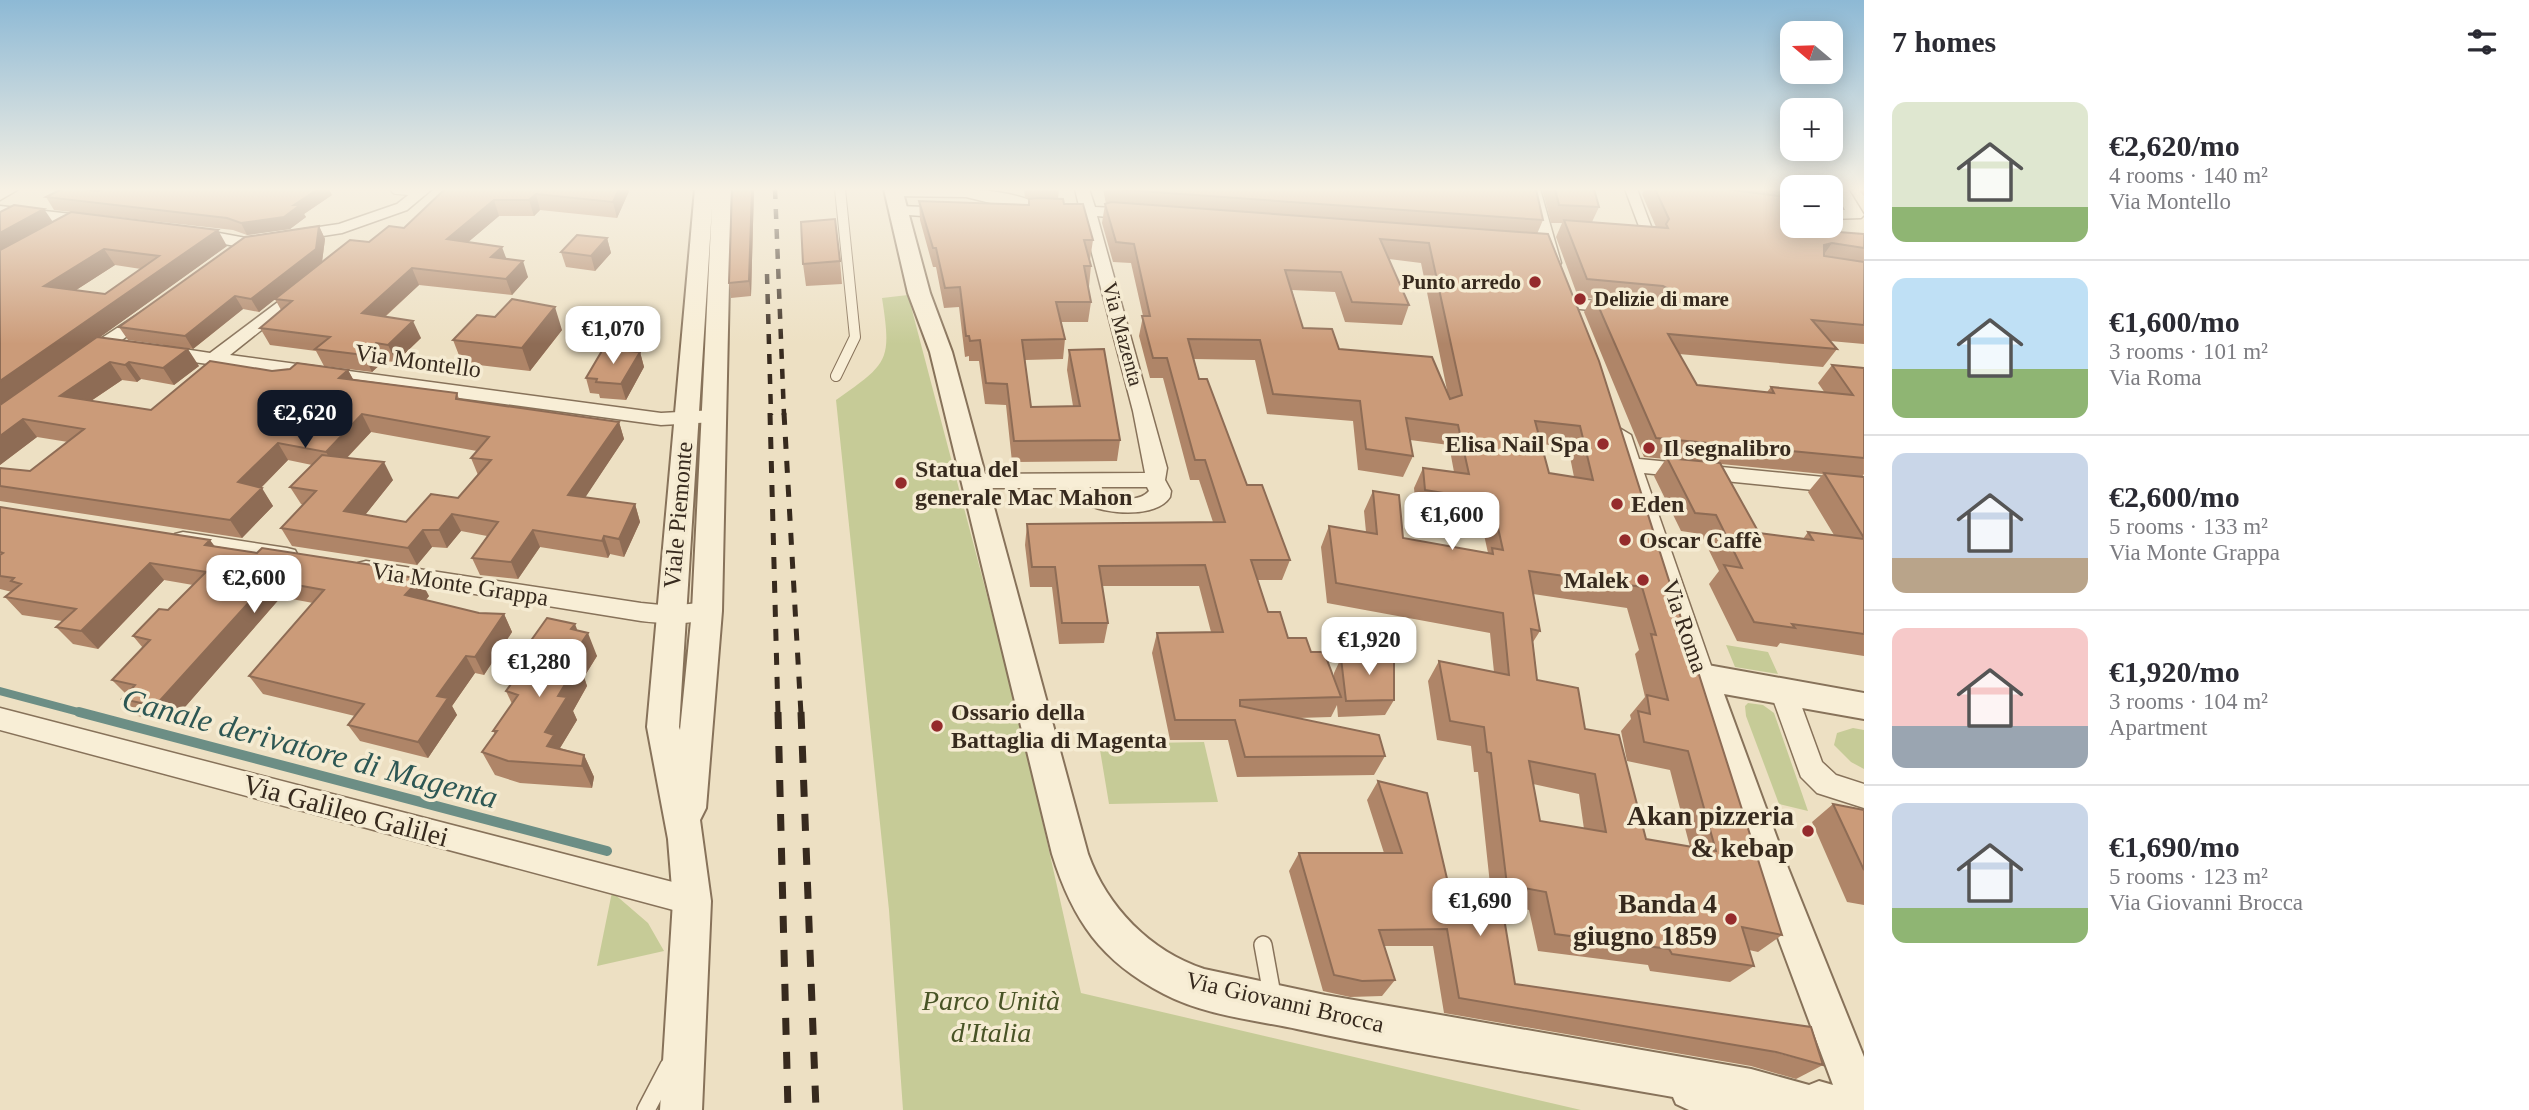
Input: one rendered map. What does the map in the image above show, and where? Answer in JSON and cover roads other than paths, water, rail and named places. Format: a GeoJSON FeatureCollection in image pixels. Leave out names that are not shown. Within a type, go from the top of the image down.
{"type":"FeatureCollection","features":[{"type":"Feature","properties":{"kind":"street"},"geometry":{"type":"LineString","coordinates":[[240,241],[246,243]]}},
{"type":"Feature","properties":{"kind":"street"},"geometry":{"type":"LineString","coordinates":[[223,258],[246,243],[260,241]]}},
{"type":"Feature","properties":{"kind":"street","name":"Viale Piemonte"},"geometry":{"type":"LineString","coordinates":[[681,1110],[692,901],[686,839],[663,727],[700,241]]}},
{"type":"Feature","properties":{"kind":"street","name":"Viale Piemonte"},"geometry":{"type":"LineString","coordinates":[[686,839],[707,611],[720,241]]}},
{"type":"Feature","properties":{"kind":"street","name":"Via Giovanni Brocca"},"geometry":{"type":"LineString","coordinates":[[906,241],[919,293],[941,352],[1083,893],[1106,926],[1133,951],[1162,971],[1204,989],[1274,1005],[1751,1090],[1831,1108]]}},
{"type":"Feature","properties":{"kind":"street","name":"Via Mazenta"},"geometry":{"type":"LineString","coordinates":[[975,481],[1076,481],[1080,492],[1101,503],[1150,503],[1159,497],[1162,490],[1157,468],[1097,241]]}},
{"type":"Feature","properties":{"kind":"street"},"geometry":{"type":"LineString","coordinates":[[1547,241],[1547,247],[1577,327]]}},
{"type":"Feature","properties":{"kind":"street"},"geometry":{"type":"LineString","coordinates":[[1526,245],[1547,247]]}},
{"type":"Feature","properties":{"kind":"street"},"geometry":{"type":"LineString","coordinates":[[214,359],[320,275]]}},
{"type":"Feature","properties":{"kind":"street"},"geometry":{"type":"LineString","coordinates":[[1568,303],[1640,310]]}},
{"type":"Feature","properties":{"kind":"street"},"geometry":{"type":"LineString","coordinates":[[72,368],[157,306]]}},
{"type":"Feature","properties":{"kind":"street","name":"Via Montello"},"geometry":{"type":"LineString","coordinates":[[102,345],[661,419],[715,416]]}},
{"type":"Feature","properties":{"kind":"street","name":"Via Roma"},"geometry":{"type":"LineString","coordinates":[[1612,412],[1633,466],[1702,677],[1770,867],[1846,1061],[1831,1108]]}},
{"type":"Feature","properties":{"kind":"street"},"geometry":{"type":"LineString","coordinates":[[1633,466],[1864,488]]}},
{"type":"Feature","properties":{"kind":"street"},"geometry":{"type":"LineString","coordinates":[[164,537],[313,561]]}},
{"type":"Feature","properties":{"kind":"street","name":"Via Monte Grappa"},"geometry":{"type":"LineString","coordinates":[[341,565],[671,615],[707,611]]}},
{"type":"Feature","properties":{"kind":"street"},"geometry":{"type":"LineString","coordinates":[[1702,677],[1864,706]]}},
{"type":"Feature","properties":{"kind":"street"},"geometry":{"type":"LineString","coordinates":[[1783,691],[1811,769],[1827,785],[1864,796]]}},
{"type":"Feature","properties":{"kind":"street","name":"Via Galileo Galilei"},"geometry":{"type":"LineString","coordinates":[[0,719],[692,901]]}},
{"type":"Feature","properties":{"kind":"street","name":"Via Giovanni Brocca"},"geometry":{"type":"LineString","coordinates":[[1660,1075],[1736,1110]]}},
{"type":"Feature","properties":{"kind":"lane"},"geometry":{"type":"LineString","coordinates":[[836,376],[855,337],[845,241]]}},
{"type":"Feature","properties":{"kind":"lane"},"geometry":{"type":"LineString","coordinates":[[1263,945],[1274,1005]]}},
{"type":"Feature","properties":{"kind":"lane"},"geometry":{"type":"LineString","coordinates":[[646,1110],[684,1038]]}},
{"type":"Feature","properties":{"kind":"waterway","name":"Canale derivatore di Magenta"},"geometry":{"type":"LineString","coordinates":[[0,691],[86,714]]}},
{"type":"Feature","properties":{"kind":"waterway","name":"Canale derivatore di Magenta"},"geometry":{"type":"LineString","coordinates":[[79,712],[607,851]]}},
{"type":"Feature","properties":{"kind":"railway"},"geometry":{"type":"LineString","coordinates":[[777,241],[784,415]]}},
{"type":"Feature","properties":{"kind":"railway"},"geometry":{"type":"LineString","coordinates":[[767,274],[771,415]]}},
{"type":"Feature","properties":{"kind":"railway"},"geometry":{"type":"LineString","coordinates":[[770,413],[778,714]]}},
{"type":"Feature","properties":{"kind":"railway"},"geometry":{"type":"LineString","coordinates":[[784,413],[801,714]]}},
{"type":"Feature","properties":{"kind":"railway"},"geometry":{"type":"LineString","coordinates":[[778,712],[788,1110]]}},
{"type":"Feature","properties":{"kind":"railway"},"geometry":{"type":"LineString","coordinates":[[801,712],[816,1110]]}},
{"type":"Feature","properties":{"kind":"place","name":"Punto arredo"},"geometry":{"type":"Point","coordinates":[1535,282]}},
{"type":"Feature","properties":{"kind":"place","name":"Delizie di mare"},"geometry":{"type":"Point","coordinates":[1580,299]}},
{"type":"Feature","properties":{"kind":"place","name":"Elisa Nail Spa"},"geometry":{"type":"Point","coordinates":[1603,444]}},
{"type":"Feature","properties":{"kind":"place","name":"Il segnalibro"},"geometry":{"type":"Point","coordinates":[1649,448]}},
{"type":"Feature","properties":{"kind":"place","name":"Statua del generale Mac Mahon"},"geometry":{"type":"Point","coordinates":[901,483]}},
{"type":"Feature","properties":{"kind":"place","name":"Eden"},"geometry":{"type":"Point","coordinates":[1617,504]}},
{"type":"Feature","properties":{"kind":"place","name":"Oscar Caffè"},"geometry":{"type":"Point","coordinates":[1625,540]}},
{"type":"Feature","properties":{"kind":"place","name":"Malek"},"geometry":{"type":"Point","coordinates":[1643,580]}},
{"type":"Feature","properties":{"kind":"place","name":"Ossario della Battaglia di Magenta"},"geometry":{"type":"Point","coordinates":[937,726]}},
{"type":"Feature","properties":{"kind":"place","name":"Akan pizzeria & kebap"},"geometry":{"type":"Point","coordinates":[1808,831]}},
{"type":"Feature","properties":{"kind":"place","name":"Banda 4 giugno 1859"},"geometry":{"type":"Point","coordinates":[1731,919]}},
{"type":"Feature","properties":{"kind":"park label","name":"Parco Unità d'Italia"},"geometry":{"type":"Point","coordinates":[991,1016]}}]}
